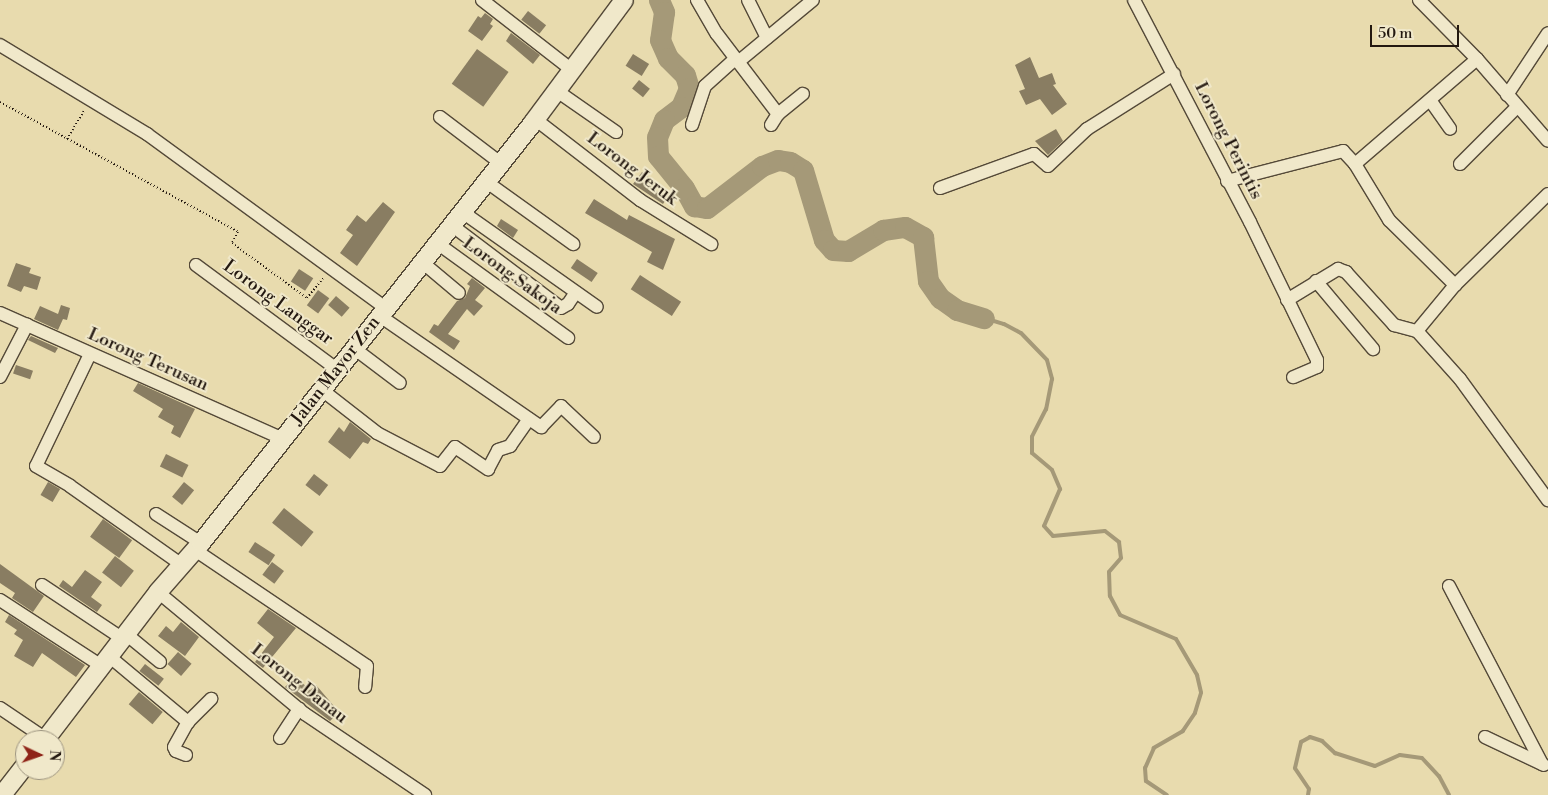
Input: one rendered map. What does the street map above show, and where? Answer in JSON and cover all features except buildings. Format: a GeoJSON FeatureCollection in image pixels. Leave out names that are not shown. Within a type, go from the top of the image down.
{"type":"FeatureCollection","features":[{"type":"Feature","properties":{"kind":"street"},"geometry":{"type":"LineString","coordinates":[[482,0],[572,70]]}},
{"type":"Feature","properties":{"kind":"street"},"geometry":{"type":"LineString","coordinates":[[697,0],[774,120],[803,94]]}},
{"type":"Feature","properties":{"kind":"street"},"geometry":{"type":"LineString","coordinates":[[748,0],[767,38]]}},
{"type":"Feature","properties":{"kind":"street","name":"Lorong Perintis"},"geometry":{"type":"LineString","coordinates":[[1134,0],[1174,74],[1318,364],[1317,367],[1294,377]]}},
{"type":"Feature","properties":{"kind":"street"},"geometry":{"type":"LineString","coordinates":[[1419,0],[1477,59],[1548,141]]}},
{"type":"Feature","properties":{"kind":"street","name":"Jalan Mayor Zen"},"geometry":{"type":"LineString","coordinates":[[53,730],[158,592],[198,546],[355,349],[484,180],[557,91],[619,2]]}},
{"type":"Feature","properties":{"kind":"street"},"geometry":{"type":"LineString","coordinates":[[692,124],[705,86],[767,38],[805,2]]}},
{"type":"Feature","properties":{"kind":"street"},"geometry":{"type":"LineString","coordinates":[[1507,95],[1548,33]]}},
{"type":"Feature","properties":{"kind":"street"},"geometry":{"type":"LineString","coordinates":[[0,45],[147,134],[332,266],[383,312],[541,427],[561,406],[594,437]]}},
{"type":"Feature","properties":{"kind":"street"},"geometry":{"type":"LineString","coordinates":[[1355,164],[1477,59]]}},
{"type":"Feature","properties":{"kind":"street"},"geometry":{"type":"LineString","coordinates":[[940,188],[1034,154],[1048,166],[1087,129],[1174,74]]}},
{"type":"Feature","properties":{"kind":"street"},"geometry":{"type":"LineString","coordinates":[[557,91],[616,132]]}},
{"type":"Feature","properties":{"kind":"street"},"geometry":{"type":"LineString","coordinates":[[1430,100],[1450,130]]}},
{"type":"Feature","properties":{"kind":"street"},"geometry":{"type":"LineString","coordinates":[[1460,164],[1517,107]]}},
{"type":"Feature","properties":{"kind":"street"},"geometry":{"type":"LineString","coordinates":[[440,117],[499,162]]}},
{"type":"Feature","properties":{"kind":"street","name":"Lorong Jeruk"},"geometry":{"type":"LineString","coordinates":[[535,119],[640,200],[710,244]]}},
{"type":"Feature","properties":{"kind":"street"},"geometry":{"type":"LineString","coordinates":[[1227,181],[1341,151],[1355,164],[1389,220],[1455,286]]}},
{"type":"Feature","properties":{"kind":"street"},"geometry":{"type":"LineString","coordinates":[[484,180],[573,244]]}},
{"type":"Feature","properties":{"kind":"street"},"geometry":{"type":"LineString","coordinates":[[1417,331],[1455,286],[1548,194]]}},
{"type":"Feature","properties":{"kind":"street"},"geometry":{"type":"LineString","coordinates":[[456,217],[597,307]]}},
{"type":"Feature","properties":{"kind":"street"},"geometry":{"type":"LineString","coordinates":[[456,217],[561,308],[568,304],[576,292]]}},
{"type":"Feature","properties":{"kind":"street","name":"Lorong Sakoja"},"geometry":{"type":"LineString","coordinates":[[436,243],[568,338]]}},
{"type":"Feature","properties":{"kind":"street"},"geometry":{"type":"LineString","coordinates":[[422,262],[459,293]]}},
{"type":"Feature","properties":{"kind":"street","name":"Lorong Langgar"},"geometry":{"type":"LineString","coordinates":[[196,265],[338,370]]}},
{"type":"Feature","properties":{"kind":"street"},"geometry":{"type":"LineString","coordinates":[[1287,300],[1333,271],[1346,272],[1394,325],[1417,331],[1460,379],[1548,500]]}},
{"type":"Feature","properties":{"kind":"street"},"geometry":{"type":"LineString","coordinates":[[1316,281],[1373,349]]}},
{"type":"Feature","properties":{"kind":"street","name":"Lorong Terusan"},"geometry":{"type":"LineString","coordinates":[[0,313],[283,438]]}},
{"type":"Feature","properties":{"kind":"street"},"geometry":{"type":"LineString","coordinates":[[0,377],[27,325]]}},
{"type":"Feature","properties":{"kind":"street"},"geometry":{"type":"LineString","coordinates":[[355,349],[400,383]]}},
{"type":"Feature","properties":{"kind":"street"},"geometry":{"type":"LineString","coordinates":[[90,354],[36,466],[70,486],[182,565]]}},
{"type":"Feature","properties":{"kind":"street"},"geometry":{"type":"LineString","coordinates":[[322,390],[377,433],[440,466],[455,447],[488,469],[498,450],[510,446],[529,419]]}},
{"type":"Feature","properties":{"kind":"street"},"geometry":{"type":"LineString","coordinates":[[156,514],[367,666],[366,687]]}},
{"type":"Feature","properties":{"kind":"street"},"geometry":{"type":"LineString","coordinates":[[42,585],[124,636],[160,662]]}},
{"type":"Feature","properties":{"kind":"street"},"geometry":{"type":"LineString","coordinates":[[1449,586],[1545,763]]}},
{"type":"Feature","properties":{"kind":"street","name":"Lorong Danau"},"geometry":{"type":"LineString","coordinates":[[158,592],[299,709],[426,795]]}},
{"type":"Feature","properties":{"kind":"street"},"geometry":{"type":"LineString","coordinates":[[0,600],[106,662],[188,722]]}},
{"type":"Feature","properties":{"kind":"street"},"geometry":{"type":"LineString","coordinates":[[186,755],[176,751],[174,747],[188,722],[211,699]]}},
{"type":"Feature","properties":{"kind":"street"},"geometry":{"type":"LineString","coordinates":[[0,708],[33,730]]}},
{"type":"Feature","properties":{"kind":"street"},"geometry":{"type":"LineString","coordinates":[[280,738],[299,709]]}},
{"type":"Feature","properties":{"kind":"street"},"geometry":{"type":"LineString","coordinates":[[1485,737],[1545,763]]}},
{"type":"Feature","properties":{"kind":"street"},"geometry":{"type":"LineString","coordinates":[[2,795],[15,779]]}},
{"type":"Feature","properties":{"kind":"path"},"geometry":{"type":"LineString","coordinates":[[66,139],[90,100]]}},
{"type":"Feature","properties":{"kind":"path"},"geometry":{"type":"LineString","coordinates":[[0,102],[238,232],[232,243],[307,298],[332,266]]}},
{"type":"Feature","properties":{"kind":"waterway"},"geometry":{"type":"LineString","coordinates":[[659,0],[664,12],[660,40],[668,58],[685,75],[689,88],[681,107],[664,120],[657,137],[658,156],[684,188],[694,206],[707,208],[762,166],[778,160],[790,162],[803,170],[824,240],[833,250],[848,251],[883,230],[905,227],[923,237],[928,281],[940,298],[957,310],[984,318]]}},
{"type":"Feature","properties":{"kind":"waterway"},"geometry":{"type":"LineString","coordinates":[[984,318],[1004,324],[1021,333],[1047,360],[1052,379],[1046,409],[1032,437],[1032,453],[1052,470],[1060,489],[1044,526],[1053,536],[1105,531],[1119,542],[1121,558],[1109,572],[1110,596],[1120,615],[1176,639],[1197,675],[1201,693],[1195,713],[1183,731],[1154,748],[1145,768],[1146,781],[1167,795]]}},
{"type":"Feature","properties":{"kind":"waterway"},"geometry":{"type":"LineString","coordinates":[[1308,795],[1309,789],[1295,768],[1301,742],[1310,737],[1322,741],[1335,753],[1375,766],[1400,755],[1422,758],[1439,776],[1449,795]]}}]}
